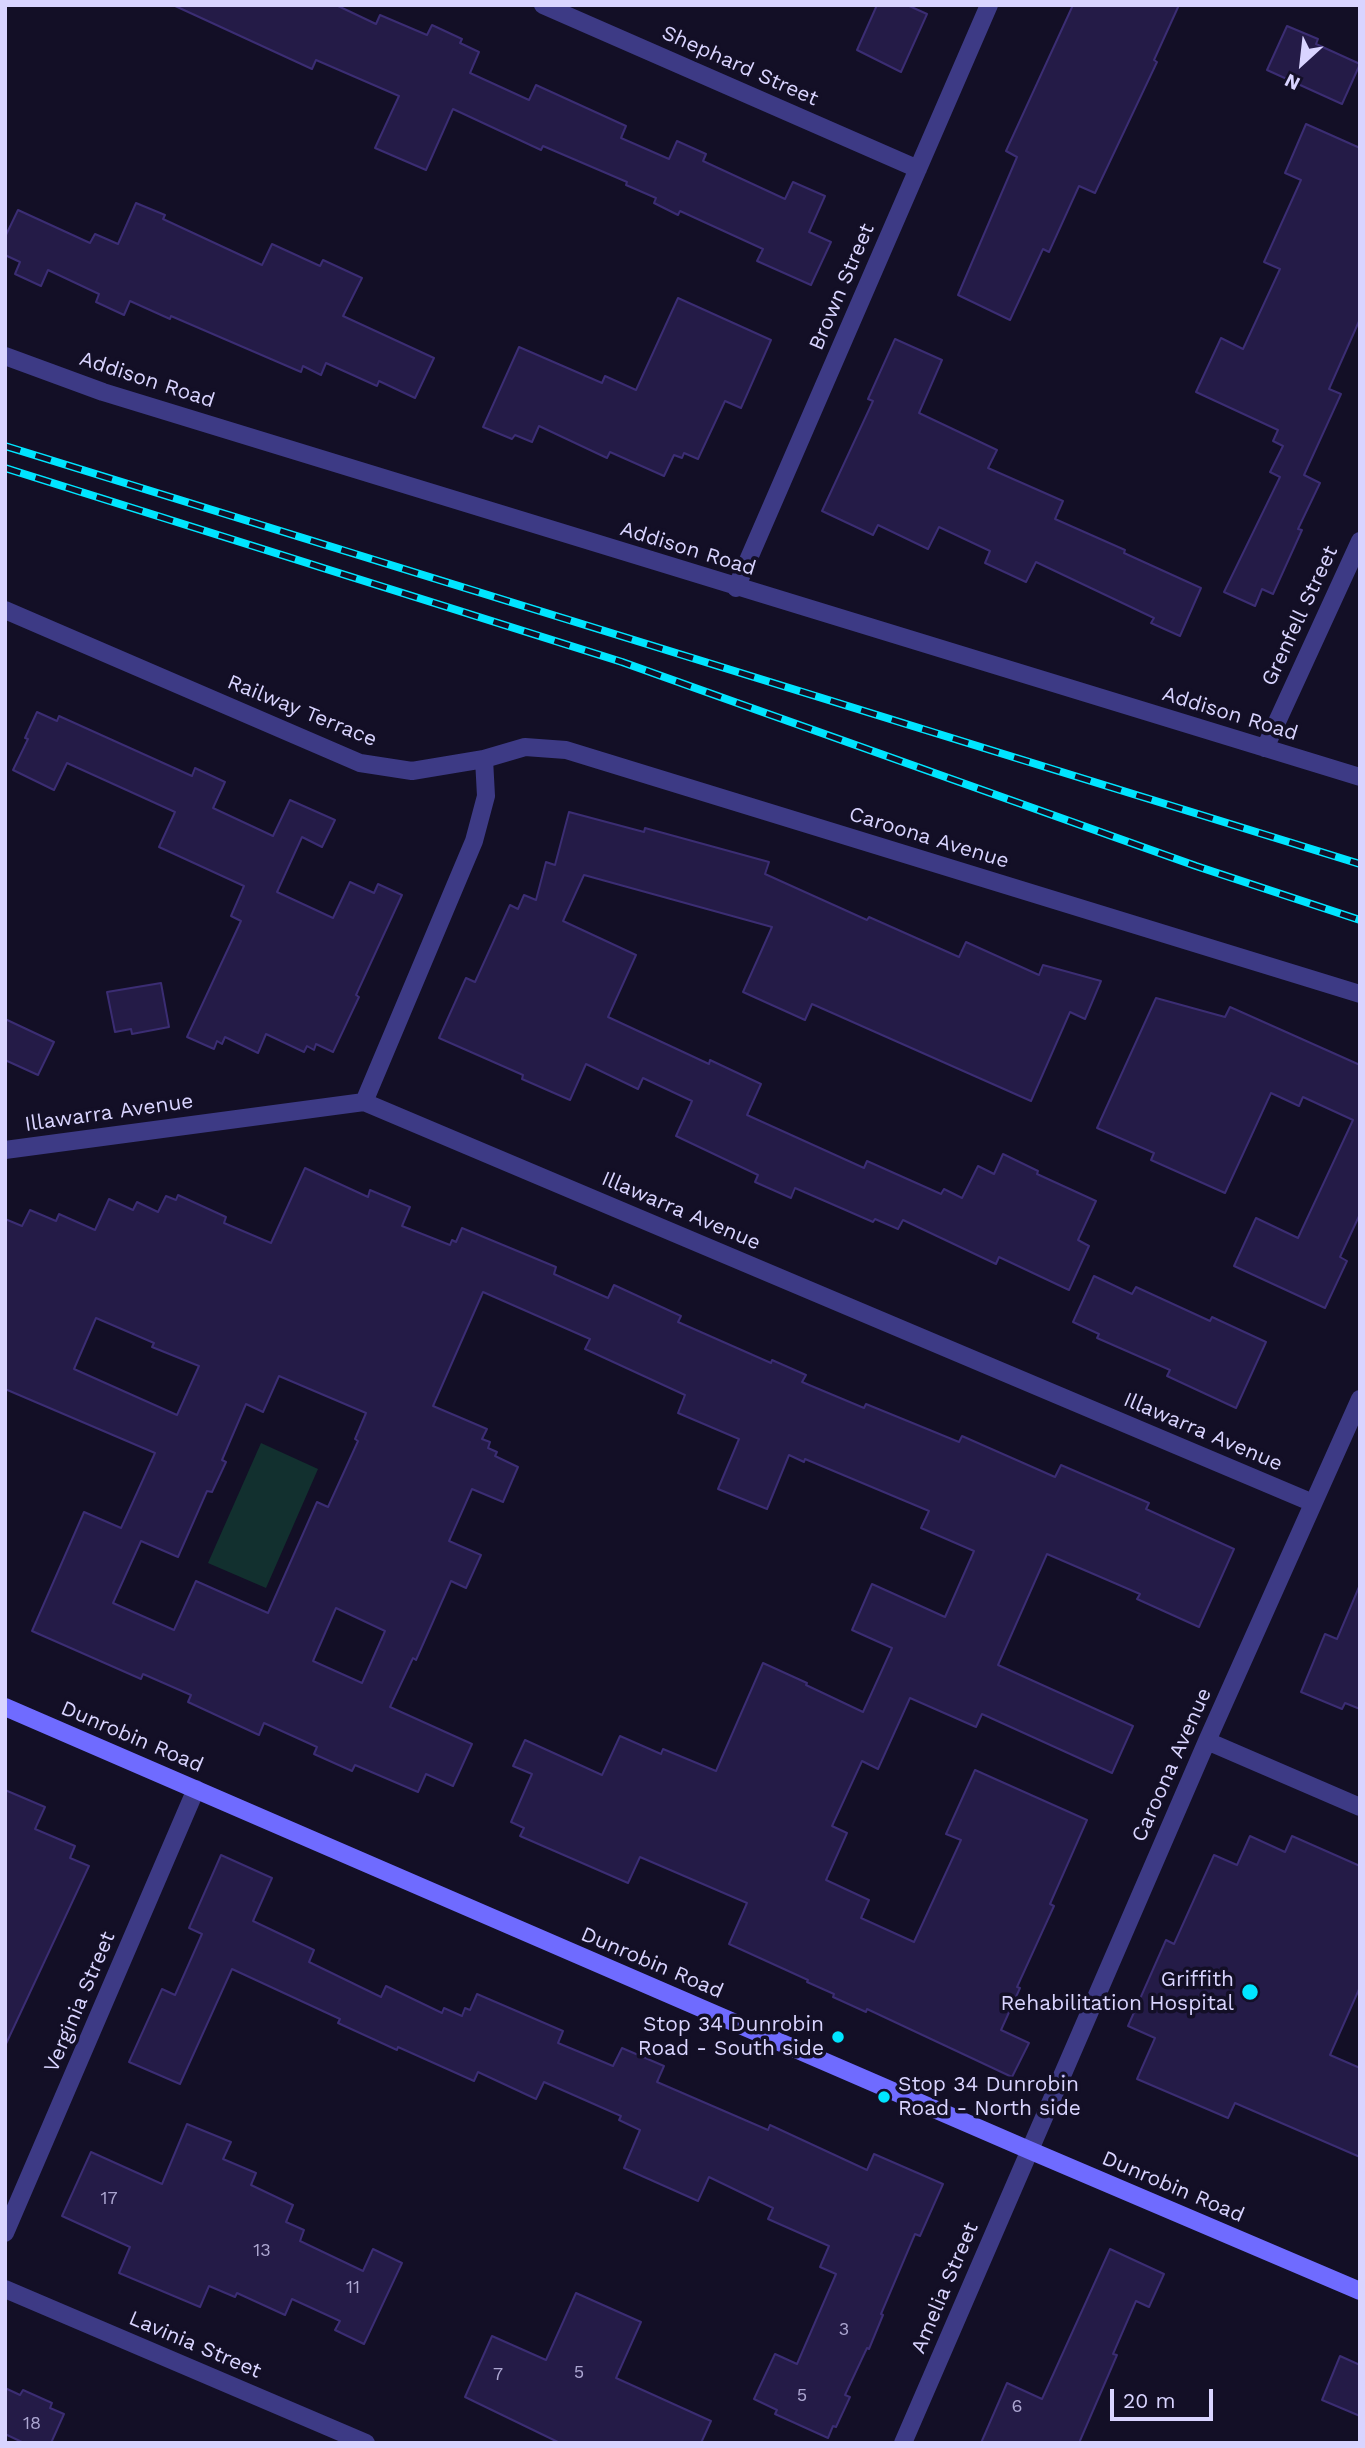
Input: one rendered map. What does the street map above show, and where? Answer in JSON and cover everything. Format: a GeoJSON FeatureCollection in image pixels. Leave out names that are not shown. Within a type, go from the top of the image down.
{"type":"FeatureCollection","features":[{"type":"Feature","properties":{"kind":"street","name":"Shephard Street"},"geometry":{"type":"LineString","coordinates":[[543,5],[918,169]]}},
{"type":"Feature","properties":{"kind":"street","name":"Brown Street"},"geometry":{"type":"LineString","coordinates":[[736,588],[989,5]]}},
{"type":"Feature","properties":{"kind":"street","name":"Addison Road"},"geometry":{"type":"LineString","coordinates":[[5,356],[103,392],[1360,777]]}},
{"type":"Feature","properties":{"kind":"street","name":"Grenfell Street"},"geometry":{"type":"LineString","coordinates":[[1265,748],[1360,541]]}},
{"type":"Feature","properties":{"kind":"street","name":"Railway Terrace"},"geometry":{"type":"LineString","coordinates":[[5,610],[360,763],[412,771],[484,759]]}},
{"type":"Feature","properties":{"kind":"street","name":"Caroona Avenue"},"geometry":{"type":"LineString","coordinates":[[484,759],[525,747],[566,750],[1360,994]]}},
{"type":"Feature","properties":{"kind":"street"},"geometry":{"type":"LineString","coordinates":[[364,1102],[474,841],[486,796],[484,759]]}},
{"type":"Feature","properties":{"kind":"street","name":"Illawarra Avenue"},"geometry":{"type":"LineString","coordinates":[[5,1150],[364,1102],[1313,1503]]}},
{"type":"Feature","properties":{"kind":"street","name":"Caroona Avenue"},"geometry":{"type":"LineString","coordinates":[[1028,2150],[1360,1399]]}},
{"type":"Feature","properties":{"kind":"street","name":"Dunrobin Road"},"geometry":{"type":"LineString","coordinates":[[5,1707],[1360,2291]]}},
{"type":"Feature","properties":{"kind":"street"},"geometry":{"type":"LineString","coordinates":[[1207,1741],[1360,1807]]}},
{"type":"Feature","properties":{"kind":"street","name":"Verginia Street"},"geometry":{"type":"LineString","coordinates":[[5,2233],[196,1790]]}},
{"type":"Feature","properties":{"kind":"street","name":"Amelia Street"},"geometry":{"type":"LineString","coordinates":[[903,2443],[1028,2150]]}},
{"type":"Feature","properties":{"kind":"street","name":"Lavinia Street"},"geometry":{"type":"LineString","coordinates":[[5,2289],[366,2443]]}},
{"type":"Feature","properties":{"kind":"green space"},"geometry":{"type":"Polygon","coordinates":[[[261,1443],[318,1469],[266,1588],[208,1563],[261,1443]]]}},
{"type":"Feature","properties":{"kind":"building"},"geometry":{"type":"Polygon","coordinates":[[[173,5],[336,5],[376,24],[380,15],[427,35],[432,25],[462,39],[460,43],[479,52],[470,73],[529,100],[536,85],[626,126],[621,138],[669,159],[677,141],[706,154],[703,161],[785,199],[793,182],[825,196],[809,232],[831,242],[811,285],[757,261],[763,249],[680,211],[678,215],[654,203],[656,198],[626,185],[627,182],[543,146],[541,150],[453,109],[426,170],[375,148],[399,96],[316,60],[312,69],[173,5]]]}},
{"type":"Feature","properties":{"kind":"building"},"geometry":{"type":"Polygon","coordinates":[[[877,5],[907,5],[927,14],[901,72],[857,50],[877,5]]]}},
{"type":"Feature","properties":{"kind":"building"},"geometry":{"type":"Polygon","coordinates":[[[1073,5],[1179,5],[1154,60],[1157,62],[1095,193],[1079,186],[1049,252],[1043,249],[1010,320],[958,295],[1017,157],[1006,151],[1073,5]]]}},
{"type":"Feature","properties":{"kind":"building"},"geometry":{"type":"Polygon","coordinates":[[[1287,26],[1318,39],[1316,44],[1360,64],[1342,104],[1267,70],[1287,26]]]}},
{"type":"Feature","properties":{"kind":"building"},"geometry":{"type":"Polygon","coordinates":[[[1306,124],[1360,148],[1360,319],[1329,389],[1341,394],[1304,475],[1320,483],[1298,529],[1302,530],[1273,594],[1262,589],[1255,606],[1224,592],[1280,477],[1270,472],[1283,446],[1273,441],[1278,430],[1196,392],[1221,338],[1243,349],[1280,269],[1264,262],[1301,180],[1285,173],[1306,124]]]}},
{"type":"Feature","properties":{"kind":"building"},"geometry":{"type":"Polygon","coordinates":[[[136,203],[165,215],[163,219],[262,265],[272,244],[320,266],[323,260],[362,278],[343,316],[434,358],[415,398],[379,381],[377,386],[326,363],[321,375],[303,366],[301,372],[130,301],[124,315],[96,302],[99,294],[48,270],[41,286],[15,274],[20,262],[5,255],[5,237],[18,210],[90,243],[95,234],[118,244],[136,203]]]}},
{"type":"Feature","properties":{"kind":"building"},"geometry":{"type":"Polygon","coordinates":[[[678,298],[771,340],[741,408],[725,401],[698,459],[684,453],[682,458],[674,455],[664,476],[610,452],[607,458],[539,426],[532,442],[515,435],[512,439],[483,427],[519,347],[602,383],[605,376],[636,390],[678,298]]]}},
{"type":"Feature","properties":{"kind":"building"},"geometry":{"type":"Polygon","coordinates":[[[895,339],[942,360],[919,413],[997,450],[988,468],[1063,501],[1055,519],[1201,588],[1180,636],[1151,623],[1154,618],[1036,562],[1026,582],[985,563],[990,551],[939,527],[928,549],[878,525],[873,535],[822,511],[873,401],[868,399],[895,339]]]}},
{"type":"Feature","properties":{"kind":"building"},"geometry":{"type":"Polygon","coordinates":[[[37,712],[57,721],[59,716],[192,776],[195,768],[225,782],[213,808],[273,836],[290,800],[335,820],[322,847],[302,837],[277,892],[333,918],[350,882],[374,893],[378,884],[402,895],[333,1052],[316,1044],[314,1050],[307,1046],[304,1052],[266,1034],[258,1053],[225,1037],[222,1044],[217,1041],[214,1049],[187,1037],[241,921],[231,916],[244,886],[159,847],[175,812],[67,763],[54,790],[13,770],[37,712]]]}},
{"type":"Feature","properties":{"kind":"building"},"geometry":{"type":"Polygon","coordinates":[[[569,812],[644,832],[645,828],[769,862],[765,874],[867,920],[869,917],[959,957],[966,942],[1039,975],[1043,965],[1101,981],[1085,1019],[1070,1012],[1031,1101],[812,1004],[805,1020],[743,992],[772,927],[584,875],[563,921],[636,955],[608,1017],[709,1064],[710,1060],[761,1084],[747,1115],[864,1168],[867,1161],[941,1194],[944,1189],[962,1198],[978,1166],[994,1174],[1003,1154],[1038,1171],[1037,1174],[1096,1201],[1078,1240],[1089,1246],[1069,1290],[999,1257],[996,1264],[903,1220],[898,1229],[875,1219],[873,1222],[795,1188],[791,1198],[755,1182],[758,1175],[676,1136],[692,1101],[643,1078],[638,1089],[586,1064],[570,1100],[522,1079],[523,1075],[439,1038],[466,978],[475,982],[510,905],[518,909],[524,895],[536,900],[546,862],[555,865],[569,812]]]}},
{"type":"Feature","properties":{"kind":"building"},"geometry":{"type":"Polygon","coordinates":[[[161,983],[169,1027],[132,1034],[131,1029],[115,1032],[107,992],[161,983]]]}},
{"type":"Feature","properties":{"kind":"building"},"geometry":{"type":"Polygon","coordinates":[[[1156,998],[1225,1017],[1230,1007],[1360,1065],[1360,1214],[1340,1257],[1347,1261],[1325,1308],[1234,1266],[1256,1218],[1298,1238],[1353,1120],[1303,1097],[1299,1106],[1271,1093],[1225,1193],[1151,1160],[1154,1153],[1097,1128],[1156,998]]]}},
{"type":"Feature","properties":{"kind":"building"},"geometry":{"type":"Polygon","coordinates":[[[5,1019],[54,1042],[38,1075],[5,1060],[5,1019]]]}},
{"type":"Feature","properties":{"kind":"building"},"geometry":{"type":"Polygon","coordinates":[[[305,1168],[368,1197],[370,1190],[410,1207],[402,1226],[450,1245],[452,1240],[456,1242],[462,1228],[556,1267],[554,1274],[608,1298],[614,1285],[681,1316],[678,1322],[771,1363],[772,1360],[806,1375],[802,1382],[864,1408],[866,1404],[959,1442],[962,1436],[1055,1477],[1061,1465],[1149,1503],[1146,1509],[1234,1549],[1199,1627],[1137,1599],[1140,1594],[1047,1554],[998,1665],[1133,1726],[1112,1773],[982,1714],[976,1727],[910,1698],[878,1769],[862,1761],[832,1826],[847,1833],[826,1880],[869,1900],[861,1918],[914,1942],[961,1840],[946,1834],[975,1770],[1087,1820],[1050,1904],[1054,1906],[1017,1987],[1020,1988],[1001,2030],[1029,2043],[1012,2077],[867,2009],[866,2012],[833,1997],[834,1994],[807,1982],[808,1980],[729,1944],[747,1903],[640,1857],[628,1883],[520,1836],[524,1828],[511,1822],[532,1774],[513,1766],[525,1740],[602,1775],[620,1736],[661,1754],[663,1749],[716,1771],[763,1663],[863,1712],[892,1648],[852,1630],[872,1584],[945,1617],[974,1551],[921,1528],[929,1511],[805,1459],[804,1462],[789,1455],[767,1509],[718,1489],[739,1439],[678,1413],[685,1395],[585,1349],[590,1339],[483,1292],[433,1406],[487,1429],[482,1439],[490,1442],[488,1448],[497,1452],[495,1456],[518,1467],[503,1502],[472,1489],[449,1541],[481,1555],[466,1588],[451,1581],[416,1660],[413,1658],[390,1707],[472,1744],[453,1786],[426,1774],[418,1792],[355,1765],[352,1771],[314,1754],[317,1747],[264,1723],[259,1735],[188,1702],[191,1695],[143,1674],[141,1679],[32,1631],[84,1512],[121,1528],[155,1453],[5,1389],[5,1219],[22,1226],[30,1210],[56,1221],[59,1214],[95,1230],[109,1199],[133,1210],[137,1202],[158,1212],[166,1196],[176,1200],[178,1195],[226,1217],[224,1223],[271,1243],[305,1168]],[[96,1318],[74,1369],[177,1415],[199,1366],[152,1347],[154,1343],[96,1318]],[[279,1376],[263,1412],[246,1404],[222,1460],[226,1462],[212,1492],[207,1491],[178,1557],[141,1541],[113,1603],[174,1630],[196,1581],[268,1613],[317,1502],[328,1507],[358,1441],[355,1439],[366,1413],[279,1376]],[[336,1608],[313,1661],[362,1683],[385,1631],[336,1608]]]}},
{"type":"Feature","properties":{"kind":"building"},"geometry":{"type":"Polygon","coordinates":[[[1094,1276],[1132,1294],[1136,1287],[1210,1321],[1212,1317],[1266,1342],[1236,1408],[1167,1376],[1170,1370],[1097,1338],[1099,1334],[1073,1322],[1094,1276]]]}},
{"type":"Feature","properties":{"kind":"building"},"geometry":{"type":"Polygon","coordinates":[[[1359,1587],[1360,1709],[1345,1703],[1342,1709],[1301,1692],[1325,1634],[1337,1639],[1359,1587]]]}},
{"type":"Feature","properties":{"kind":"building"},"geometry":{"type":"Polygon","coordinates":[[[5,1790],[45,1807],[35,1829],[75,1846],[70,1858],[89,1866],[5,2046],[5,1790]]]}},
{"type":"Feature","properties":{"kind":"building","name":"Griffith Rehabilitation Hospital"},"geometry":{"type":"Polygon","coordinates":[[[1250,1836],[1285,1852],[1292,1836],[1360,1866],[1360,1987],[1330,2055],[1360,2068],[1360,2157],[1235,2103],[1228,2118],[1137,2079],[1155,2038],[1128,2026],[1166,1940],[1174,1944],[1214,1855],[1237,1865],[1250,1836]]]}},
{"type":"Feature","properties":{"kind":"building"},"geometry":{"type":"Polygon","coordinates":[[[221,1855],[272,1878],[253,1921],[314,1950],[309,1962],[381,1997],[386,1986],[442,2013],[444,2008],[462,2016],[465,2008],[470,2010],[477,1994],[563,2031],[558,2043],[613,2066],[622,2048],[664,2066],[657,2082],[768,2130],[770,2125],[867,2170],[874,2154],[943,2184],[920,2236],[915,2234],[869,2349],[867,2348],[845,2395],[850,2397],[828,2438],[775,2414],[777,2410],[754,2399],[775,2354],[797,2364],[836,2274],[820,2267],[829,2246],[768,2219],[773,2208],[709,2177],[698,2201],[624,2168],[640,2130],[619,2120],[621,2116],[544,2082],[536,2099],[478,2072],[474,2081],[338,2023],[340,2019],[232,1969],[180,2084],[129,2062],[162,1989],[175,1995],[202,1934],[189,1928],[221,1855]]]}},
{"type":"Feature","properties":{"kind":"building"},"geometry":{"type":"Polygon","coordinates":[[[187,2124],[231,2142],[223,2159],[256,2173],[251,2185],[293,2205],[286,2222],[304,2230],[300,2241],[363,2271],[373,2249],[402,2263],[364,2344],[335,2330],[340,2321],[292,2299],[285,2315],[237,2293],[235,2297],[209,2286],[200,2307],[119,2273],[130,2247],[62,2216],[91,2152],[162,2184],[187,2124]]]}},
{"type":"Feature","properties":{"kind":"building"},"geometry":{"type":"Polygon","coordinates":[[[1110,2249],[1164,2274],[1149,2307],[1136,2301],[1113,2354],[1117,2355],[1079,2443],[981,2443],[1007,2383],[1042,2399],[1110,2249]]]}},
{"type":"Feature","properties":{"kind":"building"},"geometry":{"type":"Polygon","coordinates":[[[576,2293],[641,2322],[616,2378],[711,2421],[701,2443],[560,2443],[465,2397],[492,2336],[546,2360],[576,2293]]]}},
{"type":"Feature","properties":{"kind":"building"},"geometry":{"type":"Polygon","coordinates":[[[1340,2356],[1360,2365],[1360,2416],[1322,2400],[1340,2356]]]}},
{"type":"Feature","properties":{"kind":"building"},"geometry":{"type":"Polygon","coordinates":[[[5,2388],[20,2395],[23,2390],[52,2403],[50,2408],[64,2414],[51,2443],[24,2443],[5,2434],[5,2388]]]}},
{"type":"Feature","properties":{"kind":"railway"},"geometry":{"type":"LineString","coordinates":[[5,446],[1360,864]]}},
{"type":"Feature","properties":{"kind":"railway"},"geometry":{"type":"LineString","coordinates":[[5,468],[622,662],[1196,866],[1360,920]]}},
{"type":"Feature","properties":{"kind":"place","name":"Griffith Rehabilitation Hospital"},"geometry":{"type":"Point","coordinates":[1250,1992]}},
{"type":"Feature","properties":{"kind":"place","name":"Stop 34 Dunrobin Road - South side"},"geometry":{"type":"Point","coordinates":[838,2037]}},
{"type":"Feature","properties":{"kind":"place","name":"Stop 34 Dunrobin Road - North side"},"geometry":{"type":"Point","coordinates":[884,2097]}}]}
